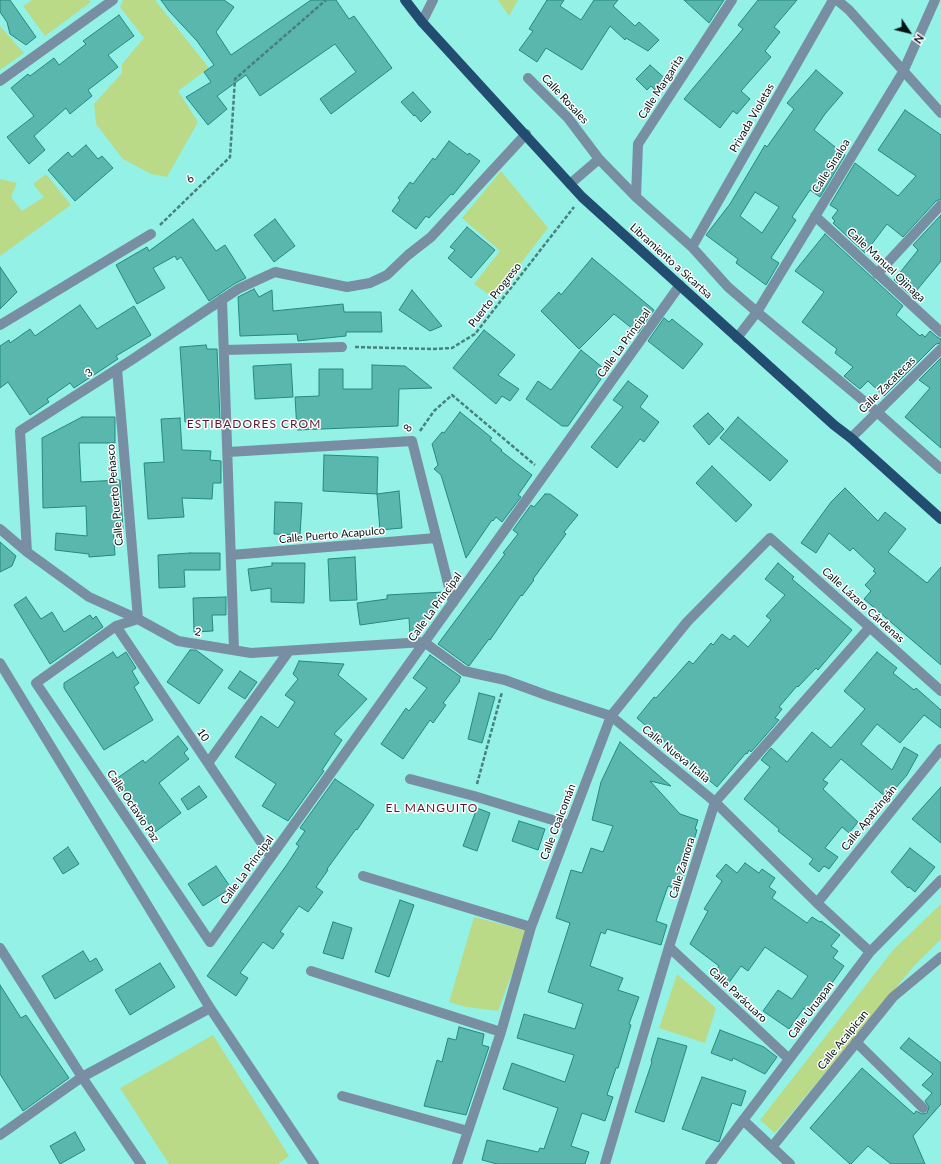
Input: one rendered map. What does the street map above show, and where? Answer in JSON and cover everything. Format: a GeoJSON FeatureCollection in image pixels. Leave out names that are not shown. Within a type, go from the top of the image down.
{"type":"FeatureCollection","features":[{"type":"Feature","properties":{"kind":"main road","name":"Libramiento a Sicartsa"},"geometry":{"type":"LineString","coordinates":[[406,0],[422,22],[582,197],[737,338],[941,519]]}},
{"type":"Feature","properties":{"kind":"street"},"geometry":{"type":"LineString","coordinates":[[0,81],[113,0]]}},
{"type":"Feature","properties":{"kind":"street"},"geometry":{"type":"LineString","coordinates":[[422,22],[433,0]]}},
{"type":"Feature","properties":{"kind":"street","name":"Calle Margarita"},"geometry":{"type":"LineString","coordinates":[[636,197],[638,144],[732,0]]}},
{"type":"Feature","properties":{"kind":"street","name":"Privada Violetas"},"geometry":{"type":"LineString","coordinates":[[692,247],[833,0]]}},
{"type":"Feature","properties":{"kind":"street"},"geometry":{"type":"LineString","coordinates":[[836,0],[849,10],[903,72],[941,112]]}},
{"type":"Feature","properties":{"kind":"street","name":"Calle Sinaloa"},"geometry":{"type":"LineString","coordinates":[[737,338],[757,312],[903,72],[935,0]]}},
{"type":"Feature","properties":{"kind":"street","name":"Calle Rosales"},"geometry":{"type":"LineString","coordinates":[[528,78],[568,118],[599,159],[636,197],[692,247],[728,287],[877,412],[941,469]]}},
{"type":"Feature","properties":{"kind":"street","name":"3"},"geometry":{"type":"LineString","coordinates":[[27,552],[20,431],[238,289],[275,272],[347,287],[370,283],[387,275],[408,255],[431,237],[526,134]]}},
{"type":"Feature","properties":{"kind":"street"},"geometry":{"type":"LineString","coordinates":[[570,184],[599,159]]}},
{"type":"Feature","properties":{"kind":"street"},"geometry":{"type":"LineString","coordinates":[[878,274],[941,205]]}},
{"type":"Feature","properties":{"kind":"street","name":"Calle Manuel Ojinaga"},"geometry":{"type":"LineString","coordinates":[[815,216],[941,332]]}},
{"type":"Feature","properties":{"kind":"street"},"geometry":{"type":"LineString","coordinates":[[0,324],[152,234]]}},
{"type":"Feature","properties":{"kind":"street","name":"Calle La Principal"},"geometry":{"type":"LineString","coordinates":[[210,942],[680,285]]}},
{"type":"Feature","properties":{"kind":"street"},"geometry":{"type":"LineString","coordinates":[[222,299],[234,650]]}},
{"type":"Feature","properties":{"kind":"street"},"geometry":{"type":"LineString","coordinates":[[224,350],[342,347]]}},
{"type":"Feature","properties":{"kind":"street","name":"Calle Zacatecas"},"geometry":{"type":"LineString","coordinates":[[851,438],[941,349]]}},
{"type":"Feature","properties":{"kind":"street","name":"Calle Puerto Peñasco"},"geometry":{"type":"LineString","coordinates":[[117,369],[138,619]]}},
{"type":"Feature","properties":{"kind":"street"},"geometry":{"type":"LineString","coordinates":[[228,452],[412,441]]}},
{"type":"Feature","properties":{"kind":"street","name":"8"},"geometry":{"type":"LineString","coordinates":[[412,441],[453,603]]}},
{"type":"Feature","properties":{"kind":"street","name":"2"},"geometry":{"type":"LineString","coordinates":[[0,529],[27,552],[89,597],[138,619],[178,641],[251,654],[424,642]]}},
{"type":"Feature","properties":{"kind":"street","name":"Calle Puerto Acapulco"},"geometry":{"type":"LineString","coordinates":[[231,555],[436,538]]}},
{"type":"Feature","properties":{"kind":"street","name":"Calle Lázaro Cárdenas"},"geometry":{"type":"LineString","coordinates":[[770,538],[941,691]]}},
{"type":"Feature","properties":{"kind":"street","name":"Calle Coalcomán"},"geometry":{"type":"LineString","coordinates":[[457,1164],[501,1032],[531,926],[610,716],[687,622],[770,538]]}},
{"type":"Feature","properties":{"kind":"street"},"geometry":{"type":"LineString","coordinates":[[116,626],[138,619]]}},
{"type":"Feature","properties":{"kind":"street","name":"Calle Octavio Paz"},"geometry":{"type":"LineString","coordinates":[[116,626],[36,683],[210,942]]}},
{"type":"Feature","properties":{"kind":"street","name":"10"},"geometry":{"type":"LineString","coordinates":[[116,626],[271,857]]}},
{"type":"Feature","properties":{"kind":"street","name":"Calle Zamora"},"geometry":{"type":"LineString","coordinates":[[605,1164],[669,947],[715,802],[870,628]]}},
{"type":"Feature","properties":{"kind":"street","name":"Calle Nueva Italia"},"geometry":{"type":"LineString","coordinates":[[424,642],[464,671],[505,680],[610,716],[715,802],[817,903],[870,952]]}},
{"type":"Feature","properties":{"kind":"street"},"geometry":{"type":"LineString","coordinates":[[208,763],[289,651]]}},
{"type":"Feature","properties":{"kind":"street"},"geometry":{"type":"LineString","coordinates":[[0,663],[210,1008],[314,1164]]}},
{"type":"Feature","properties":{"kind":"street","name":"Calle Apatzingán"},"geometry":{"type":"LineString","coordinates":[[817,903],[941,749]]}},
{"type":"Feature","properties":{"kind":"street"},"geometry":{"type":"LineString","coordinates":[[410,779],[474,796],[569,825]]}},
{"type":"Feature","properties":{"kind":"street"},"geometry":{"type":"LineString","coordinates":[[363,876],[531,926]]}},
{"type":"Feature","properties":{"kind":"street","name":"Calle Uruapan"},"geometry":{"type":"LineString","coordinates":[[710,1164],[870,952],[941,880]]}},
{"type":"Feature","properties":{"kind":"street","name":"Calle Parácuaro"},"geometry":{"type":"LineString","coordinates":[[669,947],[789,1059]]}},
{"type":"Feature","properties":{"kind":"street"},"geometry":{"type":"LineString","coordinates":[[0,948],[82,1078],[141,1164]]}},
{"type":"Feature","properties":{"kind":"street","name":"Calle Acalpican"},"geometry":{"type":"LineString","coordinates":[[772,1147],[893,997],[941,957]]}},
{"type":"Feature","properties":{"kind":"street"},"geometry":{"type":"LineString","coordinates":[[311,972],[501,1032]]}},
{"type":"Feature","properties":{"kind":"street"},"geometry":{"type":"LineString","coordinates":[[0,1134],[82,1078],[210,1008]]}},
{"type":"Feature","properties":{"kind":"street"},"geometry":{"type":"LineString","coordinates":[[856,1042],[923,1108]]}},
{"type":"Feature","properties":{"kind":"street"},"geometry":{"type":"LineString","coordinates":[[342,1096],[468,1131]]}},
{"type":"Feature","properties":{"kind":"street"},"geometry":{"type":"LineString","coordinates":[[743,1120],[790,1164]]}},
{"type":"Feature","properties":{"kind":"path","name":"6"},"geometry":{"type":"LineString","coordinates":[[152,234],[230,157],[235,79],[326,0]]}},
{"type":"Feature","properties":{"kind":"path","name":"Puerto Progreso"},"geometry":{"type":"LineString","coordinates":[[342,347],[452,348],[475,334],[582,197]]}},
{"type":"Feature","properties":{"kind":"path","name":"8"},"geometry":{"type":"LineString","coordinates":[[412,441],[434,411],[452,395],[545,473]]}},
{"type":"Feature","properties":{"kind":"path"},"geometry":{"type":"LineString","coordinates":[[474,796],[505,680]]}},
{"type":"Feature","properties":{"kind":"green space"},"geometry":{"type":"Polygon","coordinates":[[[32,0],[89,0],[91,2],[45,36],[23,6],[32,0]]]}},
{"type":"Feature","properties":{"kind":"green space"},"geometry":{"type":"Polygon","coordinates":[[[123,0],[155,0],[209,68],[178,91],[198,122],[167,177],[151,174],[123,159],[96,124],[94,104],[122,73],[122,64],[144,38],[120,7],[123,0]]]}},
{"type":"Feature","properties":{"kind":"green space"},"geometry":{"type":"Polygon","coordinates":[[[498,0],[518,0],[509,16],[498,0]]]}},
{"type":"Feature","properties":{"kind":"green space"},"geometry":{"type":"Polygon","coordinates":[[[0,26],[24,53],[0,70],[0,26]]]}},
{"type":"Feature","properties":{"kind":"green space"},"geometry":{"type":"Polygon","coordinates":[[[501,171],[548,228],[494,298],[474,284],[500,251],[462,218],[501,171]]]}},
{"type":"Feature","properties":{"kind":"green space"},"geometry":{"type":"Polygon","coordinates":[[[46,174],[71,205],[0,256],[0,179],[17,183],[11,197],[22,211],[44,197],[33,184],[46,174]]]}},
{"type":"Feature","properties":{"kind":"green space"},"geometry":{"type":"Polygon","coordinates":[[[941,904],[941,939],[914,966],[775,1133],[760,1120],[894,949],[941,904]]]}},
{"type":"Feature","properties":{"kind":"green space"},"geometry":{"type":"Polygon","coordinates":[[[474,917],[528,931],[498,1011],[466,1007],[449,1002],[474,917]]]}},
{"type":"Feature","properties":{"kind":"green space"},"geometry":{"type":"Polygon","coordinates":[[[677,974],[716,1008],[705,1043],[659,1028],[677,974]]]}},
{"type":"Feature","properties":{"kind":"green space"},"geometry":{"type":"Polygon","coordinates":[[[213,1035],[289,1156],[278,1164],[169,1164],[120,1088],[213,1035]]]}},
{"type":"Feature","properties":{"kind":"building"},"geometry":{"type":"Polygon","coordinates":[[[0,0],[10,0],[36,37],[26,45],[10,34],[7,22],[0,12],[0,0]]]}},
{"type":"Feature","properties":{"kind":"building"},"geometry":{"type":"Polygon","coordinates":[[[161,0],[224,0],[234,7],[216,32],[231,55],[311,0],[336,0],[349,19],[354,16],[392,68],[331,114],[320,99],[356,72],[335,44],[260,96],[246,75],[217,96],[227,109],[208,125],[186,97],[211,82],[204,72],[214,65],[197,41],[169,11],[161,0]]]}},
{"type":"Feature","properties":{"kind":"building"},"geometry":{"type":"Polygon","coordinates":[[[547,0],[564,0],[560,6],[581,20],[594,0],[618,0],[613,6],[635,26],[639,22],[659,40],[648,51],[626,38],[625,40],[610,26],[582,70],[546,48],[537,62],[519,50],[533,31],[529,29],[547,0]]]}},
{"type":"Feature","properties":{"kind":"building"},"geometry":{"type":"Polygon","coordinates":[[[684,0],[724,0],[709,23],[684,0]]]}},
{"type":"Feature","properties":{"kind":"building"},"geometry":{"type":"Polygon","coordinates":[[[758,0],[797,0],[774,27],[780,32],[765,51],[771,57],[741,91],[750,99],[737,114],[733,111],[720,128],[684,99],[743,29],[738,25],[758,0]]]}},
{"type":"Feature","properties":{"kind":"building"},"geometry":{"type":"Polygon","coordinates":[[[119,15],[134,36],[108,55],[118,67],[88,90],[92,96],[70,114],[66,108],[34,136],[45,150],[29,164],[7,137],[34,116],[11,88],[28,74],[30,76],[54,58],[59,65],[86,44],[83,41],[119,15]]]}},
{"type":"Feature","properties":{"kind":"building"},"geometry":{"type":"Polygon","coordinates":[[[650,65],[669,82],[658,93],[651,86],[647,90],[636,79],[650,65]]]}},
{"type":"Feature","properties":{"kind":"building"},"geometry":{"type":"Polygon","coordinates":[[[816,70],[843,93],[825,114],[814,130],[845,155],[820,197],[810,190],[792,217],[796,220],[771,258],[779,263],[766,285],[736,263],[738,259],[706,235],[730,204],[765,145],[767,147],[794,109],[787,103],[816,70]],[[755,192],[740,216],[762,233],[779,207],[755,192]]]}},
{"type":"Feature","properties":{"kind":"building"},"geometry":{"type":"Polygon","coordinates":[[[413,92],[431,112],[421,122],[401,102],[413,92]]]}},
{"type":"Feature","properties":{"kind":"building"},"geometry":{"type":"Polygon","coordinates":[[[905,110],[941,135],[941,199],[936,201],[903,237],[887,224],[865,253],[833,223],[835,221],[832,218],[838,210],[830,205],[855,163],[898,196],[916,176],[878,150],[905,110]]]}},
{"type":"Feature","properties":{"kind":"building"},"geometry":{"type":"Polygon","coordinates":[[[449,141],[468,155],[469,153],[480,161],[453,195],[451,194],[429,218],[426,216],[416,229],[392,211],[400,200],[398,198],[410,182],[413,184],[433,158],[435,160],[449,141]]]}},
{"type":"Feature","properties":{"kind":"building"},"geometry":{"type":"Polygon","coordinates":[[[86,145],[98,159],[102,156],[113,168],[75,201],[48,170],[68,152],[72,157],[86,145]]]}},
{"type":"Feature","properties":{"kind":"building"},"geometry":{"type":"Polygon","coordinates":[[[941,215],[941,261],[912,296],[894,280],[918,250],[913,245],[941,215]]]}},
{"type":"Feature","properties":{"kind":"building"},"geometry":{"type":"Polygon","coordinates":[[[193,219],[216,251],[225,245],[246,278],[234,284],[209,301],[181,257],[177,260],[175,256],[153,268],[165,288],[137,304],[116,265],[147,247],[149,251],[193,219]]]}},
{"type":"Feature","properties":{"kind":"building"},"geometry":{"type":"Polygon","coordinates":[[[275,219],[295,246],[274,262],[254,235],[275,219]]]}},
{"type":"Feature","properties":{"kind":"building"},"geometry":{"type":"Polygon","coordinates":[[[467,227],[495,250],[471,278],[448,258],[455,250],[450,247],[467,227]]]}},
{"type":"Feature","properties":{"kind":"building"},"geometry":{"type":"Polygon","coordinates":[[[825,234],[903,306],[896,315],[920,336],[922,334],[925,337],[930,331],[941,339],[941,343],[936,344],[884,396],[868,381],[860,389],[844,376],[853,367],[835,353],[837,349],[802,322],[824,292],[795,271],[825,234]]]}},
{"type":"Feature","properties":{"kind":"building"},"geometry":{"type":"Polygon","coordinates":[[[592,258],[654,310],[638,333],[614,314],[579,349],[541,311],[559,292],[561,295],[592,258]]]}},
{"type":"Feature","properties":{"kind":"building"},"geometry":{"type":"Polygon","coordinates":[[[0,267],[17,292],[0,309],[0,267]]]}},
{"type":"Feature","properties":{"kind":"building"},"geometry":{"type":"Polygon","coordinates":[[[254,289],[259,297],[272,290],[273,311],[343,304],[344,312],[381,312],[382,332],[346,332],[346,336],[298,341],[297,334],[240,336],[238,297],[254,289]]]}},
{"type":"Feature","properties":{"kind":"building"},"geometry":{"type":"Polygon","coordinates":[[[412,290],[442,326],[430,331],[399,310],[412,290]]]}},
{"type":"Feature","properties":{"kind":"building"},"geometry":{"type":"Polygon","coordinates":[[[80,305],[97,329],[134,306],[151,335],[116,356],[118,359],[74,388],[70,383],[47,399],[49,402],[30,415],[8,382],[0,388],[0,346],[9,340],[10,343],[30,329],[35,336],[80,305]]]}},
{"type":"Feature","properties":{"kind":"building"},"geometry":{"type":"Polygon","coordinates":[[[664,318],[669,322],[672,319],[703,344],[683,369],[648,341],[664,318]]]}},
{"type":"Feature","properties":{"kind":"building"},"geometry":{"type":"Polygon","coordinates":[[[484,330],[515,355],[498,375],[519,389],[510,401],[502,396],[496,404],[453,368],[484,330]]]}},
{"type":"Feature","properties":{"kind":"building"},"geometry":{"type":"Polygon","coordinates":[[[206,345],[207,349],[217,349],[220,419],[185,422],[180,347],[206,345]]]}},
{"type":"Feature","properties":{"kind":"building"},"geometry":{"type":"Polygon","coordinates":[[[581,350],[602,367],[596,375],[601,379],[568,426],[562,426],[526,399],[538,381],[551,390],[581,350]]]}},
{"type":"Feature","properties":{"kind":"building"},"geometry":{"type":"Polygon","coordinates":[[[941,358],[941,448],[905,417],[930,388],[919,380],[941,358]]]}},
{"type":"Feature","properties":{"kind":"building"},"geometry":{"type":"Polygon","coordinates":[[[291,364],[293,397],[255,399],[253,366],[291,364]]]}},
{"type":"Feature","properties":{"kind":"building"},"geometry":{"type":"Polygon","coordinates":[[[372,365],[405,366],[432,388],[399,389],[398,426],[297,430],[295,397],[319,396],[319,369],[343,369],[343,389],[372,389],[372,365]]]}},
{"type":"Feature","properties":{"kind":"building"},"geometry":{"type":"Polygon","coordinates":[[[628,381],[648,396],[640,407],[659,422],[644,442],[640,439],[617,468],[591,447],[623,407],[613,400],[628,381]]]}},
{"type":"Feature","properties":{"kind":"building"},"geometry":{"type":"Polygon","coordinates":[[[460,412],[492,438],[490,440],[502,450],[501,451],[532,475],[518,495],[521,497],[502,522],[496,517],[493,521],[492,520],[466,558],[441,475],[434,469],[438,465],[432,444],[442,432],[444,433],[460,412]]]}},
{"type":"Feature","properties":{"kind":"building"},"geometry":{"type":"Polygon","coordinates":[[[708,413],[724,429],[709,445],[693,426],[708,413]]]}},
{"type":"Feature","properties":{"kind":"building"},"geometry":{"type":"Polygon","coordinates":[[[82,417],[115,417],[115,443],[79,443],[81,482],[120,480],[123,529],[113,529],[115,555],[89,557],[89,554],[55,550],[56,533],[87,536],[86,506],[43,508],[42,438],[82,417]]]}},
{"type":"Feature","properties":{"kind":"building"},"geometry":{"type":"Polygon","coordinates":[[[738,417],[788,461],[770,481],[720,438],[738,417]]]}},
{"type":"Feature","properties":{"kind":"building"},"geometry":{"type":"Polygon","coordinates":[[[180,418],[182,450],[211,451],[210,460],[221,461],[221,483],[213,483],[212,499],[182,498],[184,517],[148,519],[144,463],[164,462],[161,419],[180,418]]]}},
{"type":"Feature","properties":{"kind":"building"},"geometry":{"type":"Polygon","coordinates":[[[324,455],[378,457],[377,494],[323,491],[324,455]]]}},
{"type":"Feature","properties":{"kind":"building"},"geometry":{"type":"Polygon","coordinates":[[[712,466],[752,505],[736,522],[696,483],[712,466]]]}},
{"type":"Feature","properties":{"kind":"building"},"geometry":{"type":"Polygon","coordinates":[[[845,488],[878,521],[885,512],[906,529],[888,552],[927,583],[941,567],[941,665],[864,599],[871,591],[865,585],[876,573],[873,571],[875,569],[853,548],[850,551],[829,533],[816,553],[801,543],[831,502],[845,488]]]}},
{"type":"Feature","properties":{"kind":"building"},"geometry":{"type":"Polygon","coordinates":[[[399,491],[402,528],[380,530],[377,494],[399,491]]]}},
{"type":"Feature","properties":{"kind":"building"},"geometry":{"type":"Polygon","coordinates":[[[545,494],[550,494],[578,515],[564,532],[566,534],[533,579],[534,580],[522,596],[521,595],[490,640],[489,639],[469,666],[438,644],[505,554],[503,553],[518,534],[513,530],[531,505],[534,507],[545,494]]]}},
{"type":"Feature","properties":{"kind":"building"},"geometry":{"type":"Polygon","coordinates":[[[275,502],[302,503],[300,535],[274,534],[275,502]]]}},
{"type":"Feature","properties":{"kind":"building"},"geometry":{"type":"Polygon","coordinates":[[[0,542],[16,556],[12,566],[0,572],[0,542]]]}},
{"type":"Feature","properties":{"kind":"building"},"geometry":{"type":"Polygon","coordinates":[[[220,553],[220,570],[184,570],[185,587],[159,588],[158,555],[220,553]]]}},
{"type":"Feature","properties":{"kind":"building"},"geometry":{"type":"Polygon","coordinates":[[[355,557],[357,600],[330,601],[328,559],[355,557]]]}},
{"type":"Feature","properties":{"kind":"building"},"geometry":{"type":"Polygon","coordinates":[[[272,563],[305,563],[304,603],[271,602],[271,588],[251,591],[248,569],[272,566],[272,563]]]}},
{"type":"Feature","properties":{"kind":"building"},"geometry":{"type":"Polygon","coordinates":[[[778,563],[794,577],[792,579],[852,630],[818,670],[816,668],[798,687],[797,686],[779,707],[782,709],[775,718],[779,720],[751,752],[749,750],[747,754],[746,753],[717,787],[637,718],[654,697],[656,698],[689,661],[693,664],[711,643],[713,645],[722,634],[730,640],[734,635],[748,647],[771,620],[766,616],[785,595],[765,579],[778,563]]]}},
{"type":"Feature","properties":{"kind":"building"},"geometry":{"type":"Polygon","coordinates":[[[444,592],[412,636],[410,636],[409,618],[360,625],[357,603],[387,599],[387,595],[444,592]]]}},
{"type":"Feature","properties":{"kind":"building"},"geometry":{"type":"Polygon","coordinates":[[[26,597],[41,619],[52,612],[64,632],[90,615],[93,619],[96,616],[103,627],[50,664],[14,605],[26,597]]]}},
{"type":"Feature","properties":{"kind":"building"},"geometry":{"type":"Polygon","coordinates":[[[226,597],[226,615],[212,615],[213,631],[194,632],[193,598],[226,597]]]}},
{"type":"Feature","properties":{"kind":"building"},"geometry":{"type":"Polygon","coordinates":[[[190,650],[196,650],[223,670],[199,704],[167,682],[190,650]]]}},
{"type":"Feature","properties":{"kind":"building"},"geometry":{"type":"Polygon","coordinates":[[[113,652],[117,658],[126,652],[136,668],[132,671],[139,683],[134,687],[153,720],[104,750],[64,688],[64,683],[113,652]]]}},
{"type":"Feature","properties":{"kind":"building"},"geometry":{"type":"Polygon","coordinates":[[[877,652],[897,668],[893,673],[914,690],[916,688],[941,710],[941,728],[924,715],[900,743],[877,724],[861,744],[892,770],[904,747],[918,755],[907,775],[887,798],[841,759],[823,780],[828,783],[823,789],[858,822],[849,833],[842,827],[825,848],[838,857],[829,869],[824,866],[819,872],[809,864],[813,859],[778,831],[779,829],[744,799],[770,767],[761,760],[771,748],[787,762],[812,732],[831,748],[865,709],[844,691],[877,652]]]}},
{"type":"Feature","properties":{"kind":"building"},"geometry":{"type":"Polygon","coordinates":[[[430,655],[461,677],[459,680],[460,681],[443,703],[446,705],[433,723],[430,720],[403,759],[381,744],[406,708],[409,711],[427,688],[413,678],[430,655]]]}},
{"type":"Feature","properties":{"kind":"building"},"geometry":{"type":"Polygon","coordinates":[[[299,661],[344,664],[338,675],[367,699],[334,734],[342,740],[322,770],[324,771],[288,821],[262,806],[276,784],[235,757],[261,716],[278,728],[295,702],[285,695],[298,679],[293,674],[299,661]]]}},
{"type":"Feature","properties":{"kind":"building"},"geometry":{"type":"Polygon","coordinates":[[[240,671],[257,682],[245,699],[228,688],[240,671]]]}},
{"type":"Feature","properties":{"kind":"building"},"geometry":{"type":"Polygon","coordinates":[[[479,693],[495,697],[482,743],[468,739],[479,693]]]}},
{"type":"Feature","properties":{"kind":"building"},"geometry":{"type":"Polygon","coordinates":[[[178,736],[188,749],[184,753],[189,759],[159,783],[181,813],[155,832],[116,779],[143,760],[145,763],[178,736]]]}},
{"type":"Feature","properties":{"kind":"building"},"geometry":{"type":"Polygon","coordinates":[[[620,742],[671,786],[650,781],[680,814],[698,820],[695,829],[697,830],[679,890],[668,886],[656,921],[667,925],[661,945],[607,929],[605,934],[601,932],[590,966],[623,978],[618,990],[639,997],[629,1024],[631,1025],[618,1068],[616,1068],[607,1095],[613,1097],[605,1121],[582,1113],[571,1146],[589,1152],[585,1164],[497,1164],[482,1160],[487,1140],[538,1152],[540,1148],[544,1149],[558,1108],[503,1089],[512,1063],[565,1082],[574,1055],[517,1038],[524,1014],[575,1029],[583,1004],[548,992],[570,923],[556,918],[571,870],[582,873],[591,848],[603,852],[613,826],[592,820],[601,782],[620,742]]]}},
{"type":"Feature","properties":{"kind":"building"},"geometry":{"type":"Polygon","coordinates":[[[335,779],[374,805],[327,869],[328,870],[316,887],[323,892],[308,912],[299,906],[280,932],[284,934],[273,949],[263,942],[240,973],[248,978],[236,996],[207,976],[288,863],[299,846],[296,844],[305,831],[300,828],[335,779]]]}},
{"type":"Feature","properties":{"kind":"building"},"geometry":{"type":"Polygon","coordinates":[[[199,786],[207,797],[188,810],[181,799],[199,786]]]}},
{"type":"Feature","properties":{"kind":"building"},"geometry":{"type":"Polygon","coordinates":[[[941,787],[941,843],[912,819],[941,787]]]}},
{"type":"Feature","properties":{"kind":"building"},"geometry":{"type":"Polygon","coordinates":[[[477,808],[490,813],[477,851],[463,846],[477,808]]]}},
{"type":"Feature","properties":{"kind":"building"},"geometry":{"type":"Polygon","coordinates":[[[519,821],[545,829],[538,850],[512,841],[519,821]]]}},
{"type":"Feature","properties":{"kind":"building"},"geometry":{"type":"Polygon","coordinates":[[[68,847],[79,864],[63,874],[53,858],[68,847]]]}},
{"type":"Feature","properties":{"kind":"building"},"geometry":{"type":"Polygon","coordinates":[[[910,848],[935,867],[915,892],[909,887],[908,888],[891,872],[910,848]]]}},
{"type":"Feature","properties":{"kind":"building"},"geometry":{"type":"Polygon","coordinates":[[[745,863],[759,873],[762,869],[775,878],[769,887],[776,892],[772,898],[807,923],[812,917],[820,922],[821,921],[840,935],[831,946],[838,951],[833,958],[844,966],[811,1013],[804,1008],[789,1029],[763,1011],[778,990],[792,999],[808,976],[765,947],[748,971],[741,966],[728,984],[713,974],[719,966],[690,944],[708,911],[704,909],[722,881],[716,876],[726,864],[737,873],[745,863]]]}},
{"type":"Feature","properties":{"kind":"building"},"geometry":{"type":"Polygon","coordinates":[[[216,866],[231,888],[203,906],[188,884],[216,866]]]}},
{"type":"Feature","properties":{"kind":"building"},"geometry":{"type":"Polygon","coordinates":[[[400,900],[414,905],[389,977],[375,972],[400,900]]]}},
{"type":"Feature","properties":{"kind":"building"},"geometry":{"type":"Polygon","coordinates":[[[333,922],[352,928],[343,959],[323,953],[333,922]]]}},
{"type":"Feature","properties":{"kind":"building"},"geometry":{"type":"Polygon","coordinates":[[[83,951],[90,962],[96,958],[103,970],[55,999],[42,976],[83,951]]]}},
{"type":"Feature","properties":{"kind":"building"},"geometry":{"type":"Polygon","coordinates":[[[160,963],[175,987],[130,1015],[115,990],[160,963]]]}},
{"type":"Feature","properties":{"kind":"building"},"geometry":{"type":"Polygon","coordinates":[[[0,985],[21,1018],[26,1015],[69,1078],[23,1111],[0,1074],[0,985]]]}},
{"type":"Feature","properties":{"kind":"building"},"geometry":{"type":"Polygon","coordinates":[[[459,1027],[484,1034],[482,1045],[489,1047],[466,1115],[424,1106],[437,1060],[442,1062],[448,1038],[456,1040],[459,1027]]]}},
{"type":"Feature","properties":{"kind":"building"},"geometry":{"type":"Polygon","coordinates":[[[720,1030],[764,1047],[777,1057],[765,1074],[733,1058],[732,1061],[711,1053],[720,1030]]]}},
{"type":"Feature","properties":{"kind":"building"},"geometry":{"type":"Polygon","coordinates":[[[658,1038],[687,1046],[664,1122],[635,1112],[652,1062],[651,1061],[658,1038]]]}},
{"type":"Feature","properties":{"kind":"building"},"geometry":{"type":"Polygon","coordinates":[[[909,1038],[941,1063],[941,1104],[913,1136],[925,1164],[891,1164],[868,1146],[850,1164],[810,1128],[862,1068],[914,1114],[916,1111],[922,1114],[927,1113],[929,1107],[925,1101],[932,1093],[922,1085],[933,1074],[900,1048],[909,1038]]]}},
{"type":"Feature","properties":{"kind":"building"},"geometry":{"type":"Polygon","coordinates":[[[702,1077],[746,1091],[741,1106],[732,1103],[719,1142],[682,1129],[702,1077]]]}},
{"type":"Feature","properties":{"kind":"building"},"geometry":{"type":"Polygon","coordinates":[[[75,1132],[85,1150],[60,1164],[50,1146],[75,1132]]]}},
{"type":"Feature","properties":{"kind":"district","name":"ESTIBADORES CROM"},"geometry":{"type":"Point","coordinates":[254,424]}},
{"type":"Feature","properties":{"kind":"district","name":"EL MANGUITO"},"geometry":{"type":"Point","coordinates":[432,808]}}]}
